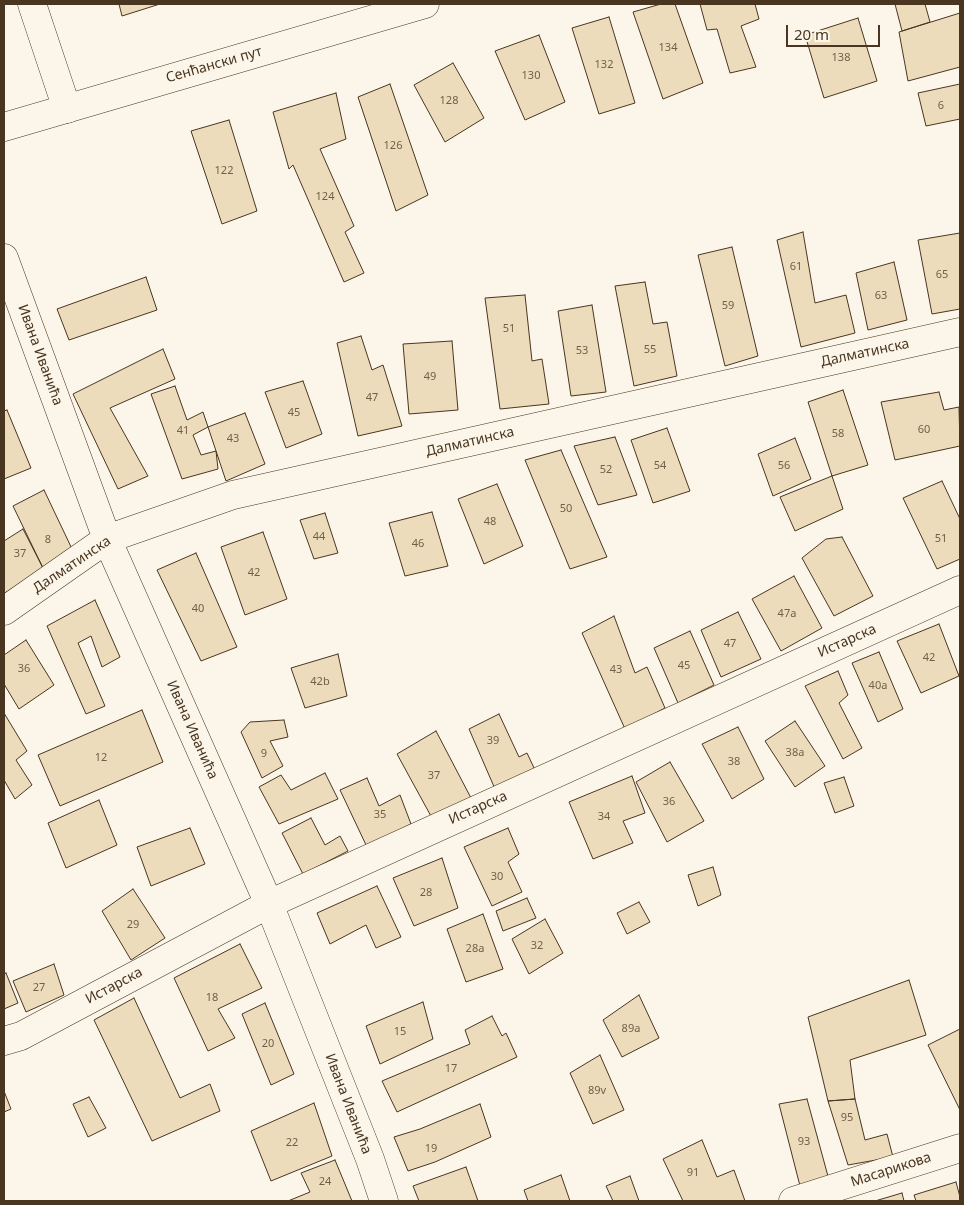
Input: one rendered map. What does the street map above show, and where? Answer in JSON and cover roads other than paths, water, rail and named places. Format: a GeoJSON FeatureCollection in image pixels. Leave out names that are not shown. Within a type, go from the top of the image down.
{"type":"FeatureCollection","features":[{"type":"Feature","properties":{"kind":"street"},"geometry":{"type":"LineString","coordinates":[[35,4],[67,109]]}},
{"type":"Feature","properties":{"kind":"street","name":"Сенћански пут"},"geometry":{"type":"LineString","coordinates":[[4,127],[425,4]]}},
{"type":"Feature","properties":{"kind":"street","name":"Ивана Иванића"},"geometry":{"type":"LineString","coordinates":[[4,258],[107,539],[269,904],[370,1159],[384,1201]]}},
{"type":"Feature","properties":{"kind":"street","name":"Далматинска"},"geometry":{"type":"LineString","coordinates":[[4,611],[107,539],[233,495],[960,332]]}},
{"type":"Feature","properties":{"kind":"street","name":"Истарска"},"geometry":{"type":"LineString","coordinates":[[4,1041],[21,1036],[269,904],[960,590]]}},
{"type":"Feature","properties":{"kind":"street","name":"Масарикова"},"geometry":{"type":"LineString","coordinates":[[793,1201],[960,1148]]}}]}
